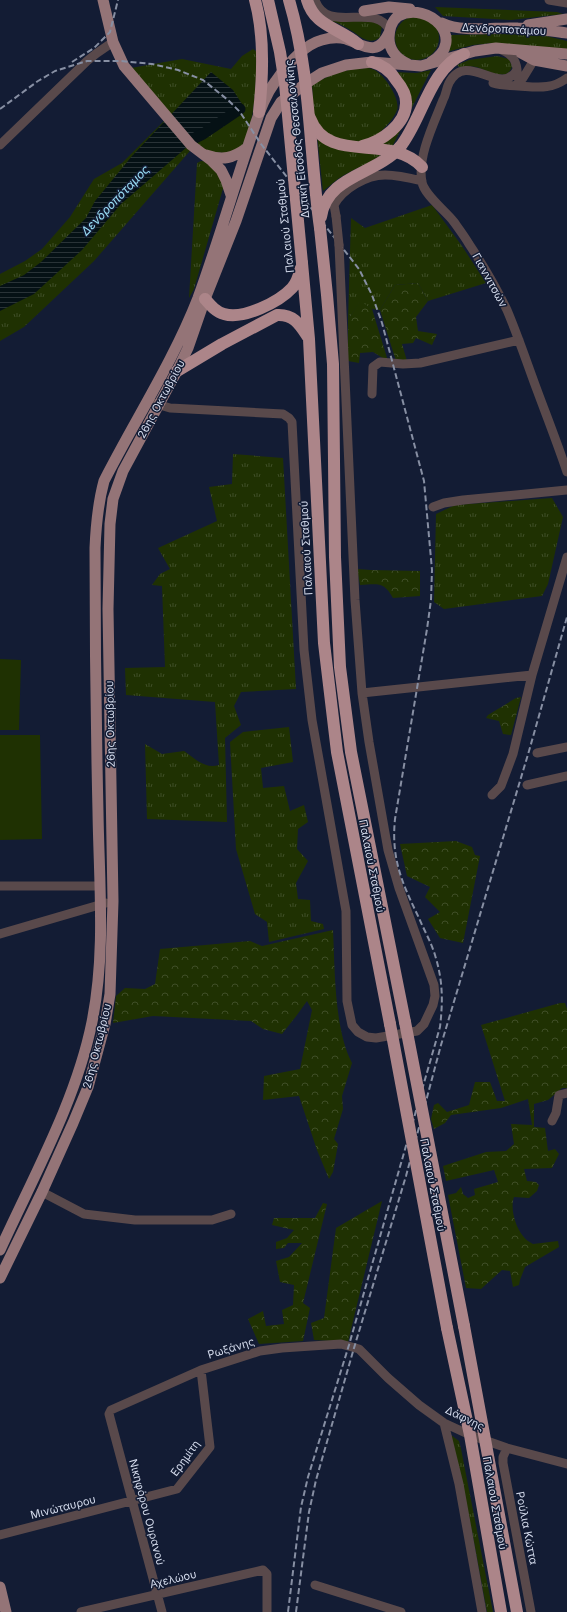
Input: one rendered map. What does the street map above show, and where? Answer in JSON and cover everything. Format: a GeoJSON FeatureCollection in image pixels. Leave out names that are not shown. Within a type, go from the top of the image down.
{"type":"FeatureCollection","features":[{"type":"Feature","properties":{"kind":"highway"},"geometry":{"type":"LineString","coordinates":[[256,0],[261,48],[260,112]]}},
{"type":"Feature","properties":{"kind":"highway","name":"Δυτική Είσοδος Θεσσαλονίκης"},"geometry":{"type":"LineString","coordinates":[[268,0],[280,52],[287,116]]}},
{"type":"Feature","properties":{"kind":"highway","name":"Δυτική Είσοδος Θεσσαλονίκης"},"geometry":{"type":"LineString","coordinates":[[289,0],[299,41],[310,118],[315,195],[320,228]]}},
{"type":"Feature","properties":{"kind":"highway"},"geometry":{"type":"LineString","coordinates":[[307,0],[311,12],[318,20],[348,36],[358,44]]}},
{"type":"Feature","properties":{"kind":"highway"},"geometry":{"type":"LineString","coordinates":[[320,228],[324,203],[335,189],[346,181],[385,160],[400,147],[410,132],[436,81],[451,61],[464,54]]}},
{"type":"Feature","properties":{"kind":"highway"},"geometry":{"type":"LineString","coordinates":[[436,81],[438,58]]}},
{"type":"Feature","properties":{"kind":"highway"},"geometry":{"type":"LineString","coordinates":[[355,147],[373,143],[388,134],[401,118],[406,105],[406,98],[402,89],[391,73],[382,65],[372,62]]}},
{"type":"Feature","properties":{"kind":"highway","name":"Παλαιού Σταθμού"},"geometry":{"type":"LineString","coordinates":[[287,116],[309,339],[319,560],[325,651],[337,752],[447,1328],[470,1436],[502,1612]]}},
{"type":"Feature","properties":{"kind":"highway"},"geometry":{"type":"LineString","coordinates":[[310,118],[312,125],[321,137],[339,145],[398,152],[412,158],[422,167]]}},
{"type":"Feature","properties":{"kind":"highway","name":"Παλαιού Σταθμού"},"geometry":{"type":"LineString","coordinates":[[320,228],[333,364],[334,557],[340,667],[351,752],[464,1326],[517,1612]]}},
{"type":"Feature","properties":{"kind":"highway"},"geometry":{"type":"LineString","coordinates":[[205,299],[212,308],[224,314],[237,316],[248,314],[276,300],[293,287],[299,276],[302,263]]}},
{"type":"Feature","properties":{"kind":"highway"},"geometry":{"type":"LineString","coordinates":[[177,371],[222,344],[277,315],[287,315],[296,320],[309,339]]}},
{"type":"Feature","properties":{"kind":"main road"},"geometry":{"type":"LineString","coordinates":[[103,0],[113,42],[127,71],[190,145],[212,161],[252,177]]}},
{"type":"Feature","properties":{"kind":"main road","name":"Δενδροποτάμου"},"geometry":{"type":"LineString","coordinates":[[364,11],[389,7],[422,9],[431,12],[442,23],[450,26],[520,28],[567,33]]}},
{"type":"Feature","properties":{"kind":"main road"},"geometry":{"type":"LineString","coordinates":[[238,172],[260,112],[276,80],[295,59],[319,41],[334,38],[345,39],[367,48],[376,47],[383,42],[392,23],[398,16],[405,11],[413,9]]}},
{"type":"Feature","properties":{"kind":"main road"},"geometry":{"type":"LineString","coordinates":[[520,28],[546,21],[567,19]]}},
{"type":"Feature","properties":{"kind":"main road","name":"Δενδροποτάμου"},"geometry":{"type":"LineString","coordinates":[[438,58],[446,37],[442,23]]}},
{"type":"Feature","properties":{"kind":"main road"},"geometry":{"type":"LineString","coordinates":[[389,32],[393,52],[408,64]]}},
{"type":"Feature","properties":{"kind":"main road","name":"Δενδροποτάμου"},"geometry":{"type":"LineString","coordinates":[[252,177],[261,144],[271,118],[282,102],[302,85],[322,73],[346,65],[372,62],[419,66],[438,58],[499,48],[511,49],[539,56],[567,54]]}},
{"type":"Feature","properties":{"kind":"main road"},"geometry":{"type":"LineString","coordinates":[[539,56],[567,66]]}},
{"type":"Feature","properties":{"kind":"main road"},"geometry":{"type":"LineString","coordinates":[[202,154],[212,157],[228,158],[247,148]]}},
{"type":"Feature","properties":{"kind":"main road"},"geometry":{"type":"LineString","coordinates":[[212,161],[224,175],[231,195]]}},
{"type":"Feature","properties":{"kind":"main road","name":"26ης Οκτωβρίου"},"geometry":{"type":"LineString","coordinates":[[0,1250],[61,1118],[86,1050],[93,1021],[99,975],[101,904],[95,637],[95,548],[99,499],[104,481],[179,342],[192,312],[216,246],[238,172]]}},
{"type":"Feature","properties":{"kind":"main road","name":"26ης Οκτωβρίου"},"geometry":{"type":"LineString","coordinates":[[0,1278],[74,1123],[88,1087],[100,1044],[110,994],[113,901],[108,609],[110,524],[114,499],[120,478],[139,439],[177,371],[196,328],[205,299],[252,177]]}},
{"type":"Feature","properties":{"kind":"main road"},"geometry":{"type":"LineString","coordinates":[[0,1587],[6,1612]]}},
{"type":"Feature","properties":{"kind":"street"},"geometry":{"type":"LineString","coordinates":[[315,0],[320,10],[325,13],[335,14],[364,11],[376,12],[386,22],[389,32]]}},
{"type":"Feature","properties":{"kind":"street"},"geometry":{"type":"LineString","coordinates":[[554,0],[567,3]]}},
{"type":"Feature","properties":{"kind":"street"},"geometry":{"type":"LineString","coordinates":[[0,145],[87,61],[100,50],[113,42]]}},
{"type":"Feature","properties":{"kind":"street"},"geometry":{"type":"LineString","coordinates":[[499,48],[512,55],[516,61],[516,85]]}},
{"type":"Feature","properties":{"kind":"street"},"geometry":{"type":"LineString","coordinates":[[516,85],[524,78],[539,56]]}},
{"type":"Feature","properties":{"kind":"street"},"geometry":{"type":"LineString","coordinates":[[148,401],[170,408],[283,414],[286,415],[292,422],[304,650],[312,720],[346,911],[346,1001],[352,1025],[358,1032],[367,1037],[376,1038],[417,1031],[424,1024],[430,1013],[435,996],[431,976],[399,888],[388,850],[362,693],[355,600],[339,245],[334,205],[338,197],[362,181],[384,175],[422,181],[422,167],[428,139],[450,82],[454,76],[461,72],[475,71],[504,80],[511,77],[517,70]]}},
{"type":"Feature","properties":{"kind":"street"},"geometry":{"type":"LineString","coordinates":[[444,98],[454,84],[461,78],[466,77],[476,78],[502,86],[516,85],[540,88],[550,87],[567,78]]}},
{"type":"Feature","properties":{"kind":"street","name":"Γιαννιτσών"},"geometry":{"type":"LineString","coordinates":[[422,181],[429,194],[454,222],[482,265],[504,304],[519,340],[567,472]]}},
{"type":"Feature","properties":{"kind":"street"},"geometry":{"type":"LineString","coordinates":[[372,394],[373,368],[380,362],[415,364],[519,340]]}},
{"type":"Feature","properties":{"kind":"street"},"geometry":{"type":"LineString","coordinates":[[433,507],[458,500],[567,490]]}},
{"type":"Feature","properties":{"kind":"street"},"geometry":{"type":"LineString","coordinates":[[492,795],[502,786],[513,754],[532,675],[567,557]]}},
{"type":"Feature","properties":{"kind":"street"},"geometry":{"type":"LineString","coordinates":[[362,693],[532,675]]}},
{"type":"Feature","properties":{"kind":"street"},"geometry":{"type":"LineString","coordinates":[[537,753],[567,747]]}},
{"type":"Feature","properties":{"kind":"street"},"geometry":{"type":"LineString","coordinates":[[527,785],[567,776]]}},
{"type":"Feature","properties":{"kind":"street"},"geometry":{"type":"LineString","coordinates":[[0,886],[100,886]]}},
{"type":"Feature","properties":{"kind":"street"},"geometry":{"type":"LineString","coordinates":[[0,934],[46,919],[113,901]]}},
{"type":"Feature","properties":{"kind":"street"},"geometry":{"type":"LineString","coordinates":[[552,1121],[556,1113],[560,1095],[567,1093]]}},
{"type":"Feature","properties":{"kind":"street"},"geometry":{"type":"LineString","coordinates":[[42,1192],[84,1214],[135,1220],[212,1220],[231,1214]]}},
{"type":"Feature","properties":{"kind":"street","name":"Ρωξάνης"},"geometry":{"type":"LineString","coordinates":[[109,1418],[109,1413],[111,1410],[201,1370],[271,1349],[341,1344],[359,1349],[370,1360]]}},
{"type":"Feature","properties":{"kind":"street","name":"Δάφνης"},"geometry":{"type":"LineString","coordinates":[[370,1360],[419,1405],[444,1423],[470,1436],[507,1448],[567,1464]]}},
{"type":"Feature","properties":{"kind":"street","name":"Ερημίτη"},"geometry":{"type":"LineString","coordinates":[[132,1501],[177,1490],[210,1447],[201,1370]]}},
{"type":"Feature","properties":{"kind":"street","name":"Νικηφόρου Ουρανού"},"geometry":{"type":"LineString","coordinates":[[109,1418],[162,1612]]}},
{"type":"Feature","properties":{"kind":"street"},"geometry":{"type":"LineString","coordinates":[[444,1423],[459,1484],[482,1612]]}},
{"type":"Feature","properties":{"kind":"street","name":"Ρούλια Κώττα"},"geometry":{"type":"LineString","coordinates":[[507,1448],[503,1457],[503,1463],[531,1612]]}},
{"type":"Feature","properties":{"kind":"street","name":"Μινώταυρου"},"geometry":{"type":"LineString","coordinates":[[0,1535],[132,1501]]}},
{"type":"Feature","properties":{"kind":"street","name":"Αχελώου"},"geometry":{"type":"LineString","coordinates":[[81,1612],[261,1570],[265,1571],[267,1574],[267,1612]]}},
{"type":"Feature","properties":{"kind":"street"},"geometry":{"type":"LineString","coordinates":[[315,1585],[401,1612]]}},
{"type":"Feature","properties":{"kind":"green space"},"geometry":{"type":"Polygon","coordinates":[[[435,7],[557,12],[563,14],[511,20],[443,16],[435,7]]]}},
{"type":"Feature","properties":{"kind":"green space"},"geometry":{"type":"Polygon","coordinates":[[[370,16],[382,26],[380,37],[373,41],[366,40],[342,25],[331,21],[332,19],[370,16]]]}},
{"type":"Feature","properties":{"kind":"green space"},"geometry":{"type":"Polygon","coordinates":[[[413,16],[421,16],[433,22],[439,34],[439,42],[433,54],[421,60],[413,60],[401,54],[395,42],[395,34],[401,22],[413,16]]]}},
{"type":"Feature","properties":{"kind":"green space"},"geometry":{"type":"Polygon","coordinates":[[[506,34],[546,36],[567,41],[567,50],[493,43],[473,45],[446,52],[449,35],[506,34]]]}},
{"type":"Feature","properties":{"kind":"green space"},"geometry":{"type":"Polygon","coordinates":[[[253,49],[257,52],[253,111],[251,123],[242,145],[232,154],[206,151],[196,144],[94,261],[24,327],[0,341],[0,274],[25,261],[42,249],[70,217],[94,179],[122,163],[171,114],[131,68],[182,59],[231,69],[242,56],[253,49]]]}},
{"type":"Feature","properties":{"kind":"green space"},"geometry":{"type":"Polygon","coordinates":[[[497,56],[509,59],[512,66],[510,71],[506,74],[497,74],[476,67],[460,68],[457,65],[469,60],[497,56]]]}},
{"type":"Feature","properties":{"kind":"green space"},"geometry":{"type":"Polygon","coordinates":[[[368,68],[381,75],[394,93],[398,105],[393,118],[373,139],[376,146],[407,110],[393,72],[417,73],[431,70],[393,145],[377,158],[341,177],[323,191],[314,118],[312,84],[336,73],[353,69],[368,68]]]}},
{"type":"Feature","properties":{"kind":"green space"},"geometry":{"type":"Polygon","coordinates":[[[201,161],[209,163],[212,166],[218,173],[224,185],[194,289],[189,298],[197,163],[201,161]]]}},
{"type":"Feature","properties":{"kind":"green space"},"geometry":{"type":"Polygon","coordinates":[[[432,205],[462,246],[486,283],[428,301],[418,283],[395,285],[380,310],[372,309],[360,302],[348,320],[351,218],[365,228],[432,205]]]}},
{"type":"Feature","properties":{"kind":"green space"},"geometry":{"type":"Polygon","coordinates":[[[418,283],[428,301],[416,317],[418,331],[437,334],[432,345],[416,338],[413,343],[402,344],[407,361],[396,361],[380,310],[395,285],[418,283]]]}},
{"type":"Feature","properties":{"kind":"green space"},"geometry":{"type":"Polygon","coordinates":[[[360,301],[372,309],[388,361],[373,352],[360,353],[359,363],[348,361],[348,320],[360,301]]]}},
{"type":"Feature","properties":{"kind":"green space"},"geometry":{"type":"Polygon","coordinates":[[[233,454],[283,458],[296,689],[241,692],[234,706],[241,725],[225,738],[227,822],[147,819],[145,744],[162,754],[184,751],[196,760],[209,766],[219,765],[215,702],[126,695],[125,668],[165,667],[162,586],[152,585],[160,574],[170,569],[158,548],[217,521],[209,487],[232,484],[233,454]]]}},
{"type":"Feature","properties":{"kind":"green space"},"geometry":{"type":"Polygon","coordinates":[[[552,498],[563,517],[548,584],[542,596],[444,609],[434,602],[436,514],[455,505],[552,498]]]}},
{"type":"Feature","properties":{"kind":"green space"},"geometry":{"type":"Polygon","coordinates":[[[357,569],[420,571],[420,596],[393,598],[383,586],[376,584],[360,585],[357,569]]]}},
{"type":"Feature","properties":{"kind":"green space"},"geometry":{"type":"Polygon","coordinates":[[[0,659],[21,660],[19,730],[0,730],[0,659]]]}},
{"type":"Feature","properties":{"kind":"green space"},"geometry":{"type":"Polygon","coordinates":[[[521,697],[511,735],[503,734],[499,721],[486,718],[488,715],[516,698],[521,697]]]}},
{"type":"Feature","properties":{"kind":"green space"},"geometry":{"type":"Polygon","coordinates":[[[289,727],[293,762],[261,768],[263,788],[284,786],[290,811],[304,805],[308,822],[298,829],[297,849],[308,861],[296,883],[298,899],[310,900],[311,921],[323,924],[324,929],[269,942],[267,922],[255,914],[236,849],[230,742],[243,732],[289,727]]]}},
{"type":"Feature","properties":{"kind":"green space"},"geometry":{"type":"Polygon","coordinates":[[[0,735],[40,735],[42,839],[0,840],[0,735]]]}},
{"type":"Feature","properties":{"kind":"green space"},"geometry":{"type":"Polygon","coordinates":[[[456,841],[472,847],[475,855],[480,856],[463,943],[440,938],[428,919],[440,912],[425,897],[430,887],[407,876],[400,844],[456,841]]]}},
{"type":"Feature","properties":{"kind":"green space"},"geometry":{"type":"Polygon","coordinates":[[[333,930],[336,998],[342,1033],[346,1049],[352,1063],[342,1096],[343,1109],[334,1139],[338,1144],[333,1172],[329,1179],[317,1150],[299,1096],[263,1100],[264,1076],[300,1069],[312,1010],[307,1001],[282,1034],[263,1029],[251,1021],[153,1016],[113,1023],[116,996],[125,988],[145,989],[155,984],[160,949],[250,941],[262,946],[333,930]]]}},
{"type":"Feature","properties":{"kind":"green space"},"geometry":{"type":"Polygon","coordinates":[[[560,1003],[565,1003],[567,1009],[567,1088],[562,1088],[548,1100],[534,1104],[534,1127],[545,1128],[548,1151],[555,1149],[559,1154],[552,1168],[524,1169],[527,1181],[536,1182],[539,1185],[537,1191],[529,1198],[514,1197],[513,1201],[513,1212],[516,1222],[520,1232],[526,1239],[533,1244],[558,1241],[559,1247],[525,1267],[519,1285],[513,1287],[510,1271],[502,1270],[481,1289],[466,1288],[448,1195],[456,1193],[461,1187],[463,1194],[468,1198],[475,1195],[474,1189],[498,1182],[494,1170],[446,1181],[443,1166],[486,1152],[506,1151],[514,1144],[511,1124],[532,1125],[528,1099],[501,1108],[451,1115],[445,1123],[434,1129],[431,1119],[434,1105],[438,1103],[447,1112],[469,1105],[475,1082],[490,1082],[497,1101],[505,1101],[481,1025],[560,1003]]]}},
{"type":"Feature","properties":{"kind":"green space"},"geometry":{"type":"Polygon","coordinates":[[[382,1201],[348,1342],[314,1340],[311,1323],[324,1318],[336,1228],[382,1201]]]}},
{"type":"Feature","properties":{"kind":"green space"},"geometry":{"type":"Polygon","coordinates":[[[323,1203],[327,1204],[303,1303],[310,1308],[303,1341],[259,1344],[248,1319],[263,1311],[266,1326],[284,1324],[282,1310],[293,1305],[294,1285],[280,1282],[276,1261],[289,1257],[302,1243],[288,1243],[284,1248],[276,1249],[276,1242],[287,1238],[294,1230],[272,1225],[274,1218],[315,1218],[323,1203]]]}},
{"type":"Feature","properties":{"kind":"green space"},"geometry":{"type":"Polygon","coordinates":[[[451,1435],[459,1441],[461,1449],[493,1612],[487,1612],[472,1531],[451,1435]]]}},
{"type":"Feature","properties":{"kind":"water"},"geometry":{"type":"Polygon","coordinates":[[[211,72],[233,90],[244,107],[209,128],[121,204],[82,250],[34,294],[0,311],[0,286],[24,275],[41,262],[86,218],[95,201],[132,156],[211,72]]]}},
{"type":"Feature","properties":{"kind":"waterway","name":"Δενδροπόταμος"},"geometry":{"type":"LineString","coordinates":[[187,142],[203,134],[240,109]]}},
{"type":"Feature","properties":{"kind":"railway"},"geometry":{"type":"LineString","coordinates":[[72,62],[94,48],[110,32],[118,0]]}},
{"type":"Feature","properties":{"kind":"railway"},"geometry":{"type":"LineString","coordinates":[[0,109],[38,81],[55,71],[87,61],[121,61],[152,64],[178,70],[203,80],[228,100],[240,112],[261,144],[359,269],[372,295],[382,323],[424,481],[432,570],[431,600],[395,819],[394,833],[396,859],[403,882],[432,945],[438,964],[442,991],[440,1027],[349,1345],[308,1477],[301,1507],[288,1612]]}},
{"type":"Feature","properties":{"kind":"railway"},"geometry":{"type":"LineString","coordinates":[[296,1612],[309,1512],[316,1480],[406,1176],[441,1045],[529,751],[567,617]]}}]}
